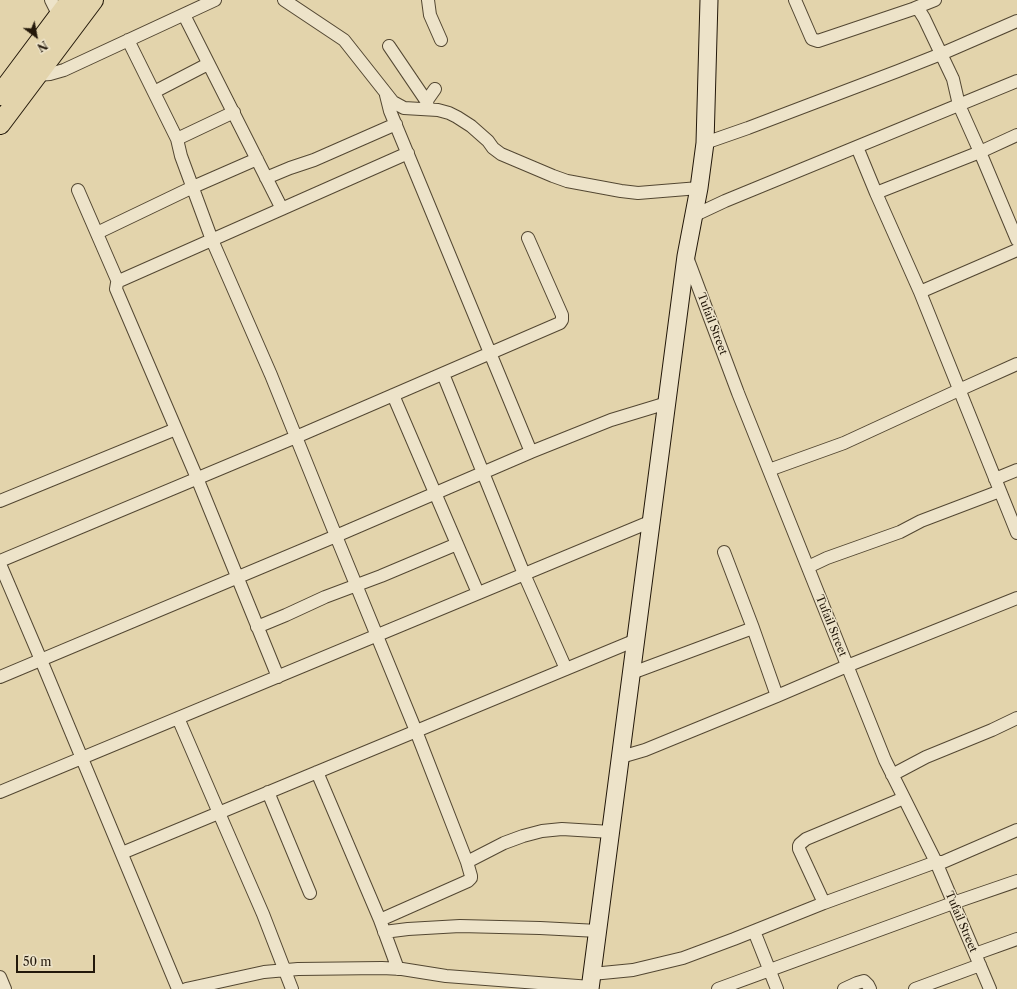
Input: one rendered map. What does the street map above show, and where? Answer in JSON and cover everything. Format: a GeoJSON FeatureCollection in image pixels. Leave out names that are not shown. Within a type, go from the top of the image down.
{"type":"FeatureCollection","features":[{"type":"Feature","properties":{"kind":"highway"},"geometry":{"type":"LineString","coordinates":[[0,95],[55,8],[71,0]]}},
{"type":"Feature","properties":{"kind":"highway"},"geometry":{"type":"LineString","coordinates":[[0,124],[93,0]]}},
{"type":"Feature","properties":{"kind":"main road"},"geometry":{"type":"LineString","coordinates":[[591,983],[686,256],[699,188],[705,143],[709,0]]}},
{"type":"Feature","properties":{"kind":"street"},"geometry":{"type":"LineString","coordinates":[[37,75],[50,74],[64,70],[215,0]]}},
{"type":"Feature","properties":{"kind":"street"},"geometry":{"type":"LineString","coordinates":[[284,0],[344,40],[393,102],[404,108],[419,110],[428,106]]}},
{"type":"Feature","properties":{"kind":"street"},"geometry":{"type":"LineString","coordinates":[[428,0],[430,15],[441,40]]}},
{"type":"Feature","properties":{"kind":"street"},"geometry":{"type":"LineString","coordinates":[[795,0],[812,39],[818,41],[915,8],[934,0]]}},
{"type":"Feature","properties":{"kind":"street"},"geometry":{"type":"LineString","coordinates":[[915,8],[922,14],[953,79],[959,105],[1017,240]]}},
{"type":"Feature","properties":{"kind":"street"},"geometry":{"type":"LineString","coordinates":[[184,15],[282,209]]}},
{"type":"Feature","properties":{"kind":"street"},"geometry":{"type":"LineString","coordinates":[[705,143],[941,54],[1017,21]]}},
{"type":"Feature","properties":{"kind":"street"},"geometry":{"type":"LineString","coordinates":[[128,40],[177,139],[181,156],[212,240],[272,375],[356,586],[416,731],[472,876],[468,881],[380,920]]}},
{"type":"Feature","properties":{"kind":"street"},"geometry":{"type":"LineString","coordinates":[[388,46],[428,106],[449,113],[471,126],[501,154],[567,181],[621,191],[638,192],[699,188]]}},
{"type":"Feature","properties":{"kind":"street"},"geometry":{"type":"LineString","coordinates":[[154,92],[208,64]]}},
{"type":"Feature","properties":{"kind":"street"},"geometry":{"type":"LineString","coordinates":[[693,216],[725,201],[1017,81]]}},
{"type":"Feature","properties":{"kind":"street"},"geometry":{"type":"LineString","coordinates":[[428,106],[428,99],[435,89]]}},
{"type":"Feature","properties":{"kind":"street"},"geometry":{"type":"LineString","coordinates":[[386,94],[390,111],[532,452]]}},
{"type":"Feature","properties":{"kind":"street"},"geometry":{"type":"LineString","coordinates":[[177,139],[234,112]]}},
{"type":"Feature","properties":{"kind":"street"},"geometry":{"type":"LineString","coordinates":[[266,178],[314,160],[396,124]]}},
{"type":"Feature","properties":{"kind":"street"},"geometry":{"type":"LineString","coordinates":[[876,194],[980,152],[1017,135]]}},
{"type":"Feature","properties":{"kind":"street"},"geometry":{"type":"LineString","coordinates":[[857,147],[876,194],[920,292],[1017,533]]}},
{"type":"Feature","properties":{"kind":"street"},"geometry":{"type":"LineString","coordinates":[[118,282],[408,153]]}},
{"type":"Feature","properties":{"kind":"street"},"geometry":{"type":"LineString","coordinates":[[96,233],[257,158]]}},
{"type":"Feature","properties":{"kind":"street"},"geometry":{"type":"LineString","coordinates":[[78,190],[118,282],[116,289],[197,478],[278,676]]}},
{"type":"Feature","properties":{"kind":"street"},"geometry":{"type":"LineString","coordinates":[[178,989],[0,562],[560,323],[562,320],[562,315],[528,238]]}},
{"type":"Feature","properties":{"kind":"street"},"geometry":{"type":"LineString","coordinates":[[920,292],[1017,250]]}},
{"type":"Feature","properties":{"kind":"street","name":"Tufail Street"},"geometry":{"type":"LineString","coordinates":[[686,256],[738,393],[882,753],[936,862],[990,989]]}},
{"type":"Feature","properties":{"kind":"street"},"geometry":{"type":"LineString","coordinates":[[769,470],[844,443],[1017,364]]}},
{"type":"Feature","properties":{"kind":"street"},"geometry":{"type":"LineString","coordinates":[[443,374],[524,574],[566,669]]}},
{"type":"Feature","properties":{"kind":"street"},"geometry":{"type":"LineString","coordinates":[[394,395],[478,593]]}},
{"type":"Feature","properties":{"kind":"street"},"geometry":{"type":"LineString","coordinates":[[0,677],[532,452],[610,420],[667,403]]}},
{"type":"Feature","properties":{"kind":"street"},"geometry":{"type":"LineString","coordinates":[[0,501],[176,429]]}},
{"type":"Feature","properties":{"kind":"street"},"geometry":{"type":"LineString","coordinates":[[995,479],[1017,470]]}},
{"type":"Feature","properties":{"kind":"street"},"geometry":{"type":"LineString","coordinates":[[808,568],[827,558],[900,532],[921,521],[1000,491]]}},
{"type":"Feature","properties":{"kind":"street"},"geometry":{"type":"LineString","coordinates":[[0,792],[652,521]]}},
{"type":"Feature","properties":{"kind":"street"},"geometry":{"type":"LineString","coordinates":[[257,627],[457,544]]}},
{"type":"Feature","properties":{"kind":"street"},"geometry":{"type":"LineString","coordinates":[[724,552],[777,696]]}},
{"type":"Feature","properties":{"kind":"street"},"geometry":{"type":"LineString","coordinates":[[621,757],[645,750],[847,666],[1017,598]]}},
{"type":"Feature","properties":{"kind":"street"},"geometry":{"type":"LineString","coordinates":[[632,673],[753,628]]}},
{"type":"Feature","properties":{"kind":"street"},"geometry":{"type":"LineString","coordinates":[[122,853],[636,640]]}},
{"type":"Feature","properties":{"kind":"street"},"geometry":{"type":"LineString","coordinates":[[178,718],[263,914],[292,989]]}},
{"type":"Feature","properties":{"kind":"street"},"geometry":{"type":"LineString","coordinates":[[892,775],[926,757],[1017,718]]}},
{"type":"Feature","properties":{"kind":"street"},"geometry":{"type":"LineString","coordinates":[[317,772],[380,920],[398,969]]}},
{"type":"Feature","properties":{"kind":"street"},"geometry":{"type":"LineString","coordinates":[[268,792],[310,892]]}},
{"type":"Feature","properties":{"kind":"street"},"geometry":{"type":"LineString","coordinates":[[824,903],[799,849],[800,844],[806,839],[904,798]]}},
{"type":"Feature","properties":{"kind":"street"},"geometry":{"type":"LineString","coordinates":[[467,862],[504,843],[542,831],[562,829],[611,832]]}},
{"type":"Feature","properties":{"kind":"street"},"geometry":{"type":"LineString","coordinates":[[186,989],[236,984],[264,972],[298,970],[398,969],[446,976],[591,983],[633,970],[683,958],[824,903],[936,862],[943,862],[1017,830]]}},
{"type":"Feature","properties":{"kind":"street"},"geometry":{"type":"LineString","coordinates":[[718,989],[1017,881]]}},
{"type":"Feature","properties":{"kind":"street"},"geometry":{"type":"LineString","coordinates":[[384,932],[460,926],[598,931]]}},
{"type":"Feature","properties":{"kind":"street"},"geometry":{"type":"LineString","coordinates":[[754,931],[777,989]]}},
{"type":"Feature","properties":{"kind":"street"},"geometry":{"type":"LineString","coordinates":[[916,989],[978,960],[1017,939]]}},
{"type":"Feature","properties":{"kind":"street"},"geometry":{"type":"LineString","coordinates":[[0,977],[5,989]]}},
{"type":"Feature","properties":{"kind":"street"},"geometry":{"type":"LineString","coordinates":[[844,989],[862,981],[866,982],[870,989]]}}]}
